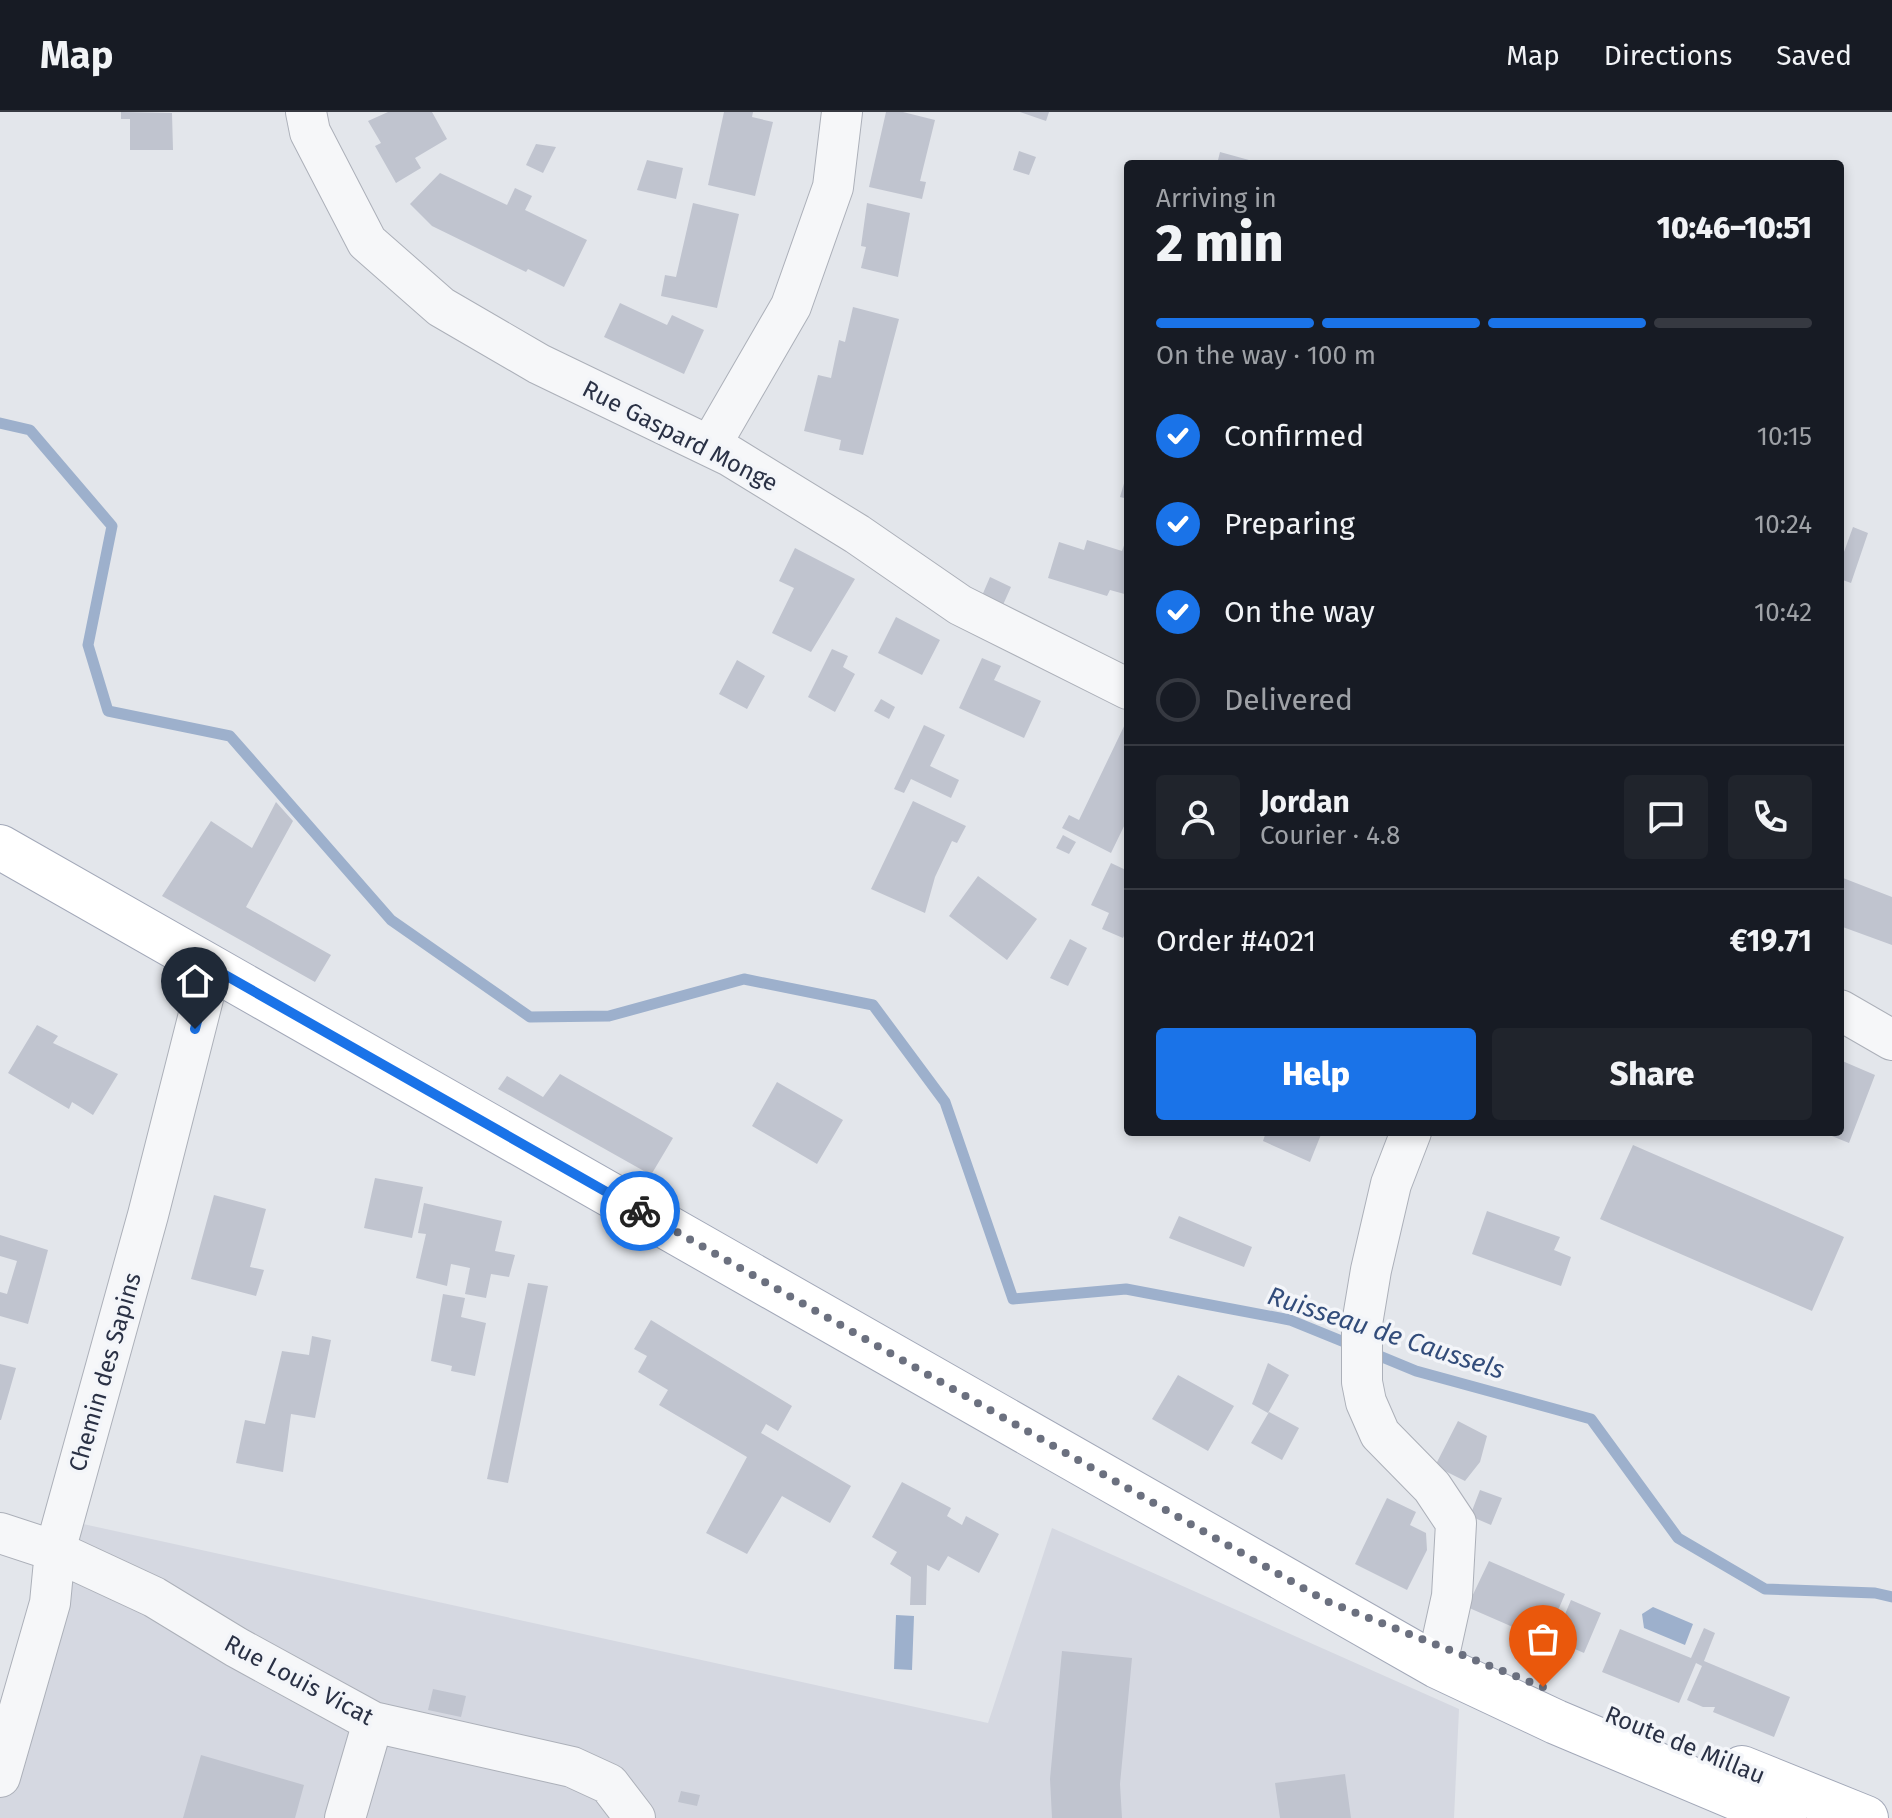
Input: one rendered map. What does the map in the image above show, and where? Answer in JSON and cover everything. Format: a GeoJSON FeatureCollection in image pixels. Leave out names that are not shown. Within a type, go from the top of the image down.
{"type":"FeatureCollection","features":[{"type":"Feature","properties":{"kind":"main road","name":"Route de Millau"},"geometry":{"type":"LineString","coordinates":[[0,847],[1463,1678],[1556,1722],[1784,1818]]}},
{"type":"Feature","properties":{"kind":"main road","name":"Route de Millau"},"geometry":{"type":"LineString","coordinates":[[1326,1601],[1866,1818]]}},
{"type":"Feature","properties":{"kind":"street","name":"Rue Gaspard Monge"},"geometry":{"type":"LineString","coordinates":[[306,112],[310,132],[367,242],[441,307],[539,364],[710,446],[857,534],[960,605],[1124,687]]}},
{"type":"Feature","properties":{"kind":"street"},"geometry":{"type":"LineString","coordinates":[[710,446],[791,306],[833,187],[842,112]]}},
{"type":"Feature","properties":{"kind":"street","name":"Chemin des Sapins"},"geometry":{"type":"LineString","coordinates":[[0,1777],[50,1603],[55,1551],[148,1215],[211,967]]}},
{"type":"Feature","properties":{"kind":"street"},"geometry":{"type":"LineString","coordinates":[[1844,1012],[1892,1040]]}},
{"type":"Feature","properties":{"kind":"street"},"geometry":{"type":"LineString","coordinates":[[1409,1136],[1391,1184],[1371,1270],[1362,1324],[1362,1382],[1366,1402],[1380,1434],[1432,1487],[1456,1523],[1452,1596],[1441,1646]]}},
{"type":"Feature","properties":{"kind":"street","name":"Rue Louis Vicat"},"geometry":{"type":"LineString","coordinates":[[0,1533],[55,1551],[154,1597],[236,1647],[373,1722],[572,1767],[609,1784],[635,1818]]}},
{"type":"Feature","properties":{"kind":"street"},"geometry":{"type":"LineString","coordinates":[[345,1818],[373,1722]]}},
{"type":"Feature","properties":{"kind":"shaded area"},"geometry":{"type":"Polygon","coordinates":[[[65,1520],[988,1723],[1052,1528],[1459,1709],[1454,1818],[0,1818],[0,1735],[65,1520]]]}},
{"type":"Feature","properties":{"kind":"water"},"geometry":{"type":"Polygon","coordinates":[[[1653,1607],[1693,1624],[1685,1645],[1644,1628],[1642,1614],[1653,1607]]]}},
{"type":"Feature","properties":{"kind":"water"},"geometry":{"type":"Polygon","coordinates":[[[896,1615],[914,1616],[912,1670],[894,1669],[896,1615]]]}},
{"type":"Feature","properties":{"kind":"building"},"geometry":{"type":"Polygon","coordinates":[[[121,112],[172,113],[173,150],[130,150],[130,119],[121,119],[121,112]]]}},
{"type":"Feature","properties":{"kind":"building"},"geometry":{"type":"Polygon","coordinates":[[[388,112],[432,112],[447,139],[415,158],[421,168],[396,183],[375,146],[381,143],[368,121],[388,112]]]}},
{"type":"Feature","properties":{"kind":"building"},"geometry":{"type":"Polygon","coordinates":[[[724,112],[753,112],[752,117],[773,122],[755,196],[708,185],[724,112]]]}},
{"type":"Feature","properties":{"kind":"building"},"geometry":{"type":"Polygon","coordinates":[[[886,112],[903,112],[935,120],[920,181],[926,182],[922,199],[869,187],[886,112]]]}},
{"type":"Feature","properties":{"kind":"building"},"geometry":{"type":"Polygon","coordinates":[[[1020,112],[1049,112],[1046,121],[1020,112]]]}},
{"type":"Feature","properties":{"kind":"building"},"geometry":{"type":"Polygon","coordinates":[[[536,144],[556,147],[543,173],[526,165],[536,144]]]}},
{"type":"Feature","properties":{"kind":"building"},"geometry":{"type":"Polygon","coordinates":[[[1019,151],[1036,157],[1029,175],[1013,170],[1019,151]]]}},
{"type":"Feature","properties":{"kind":"building"},"geometry":{"type":"Polygon","coordinates":[[[1220,152],[1249,160],[1218,160],[1220,152]]]}},
{"type":"Feature","properties":{"kind":"building"},"geometry":{"type":"Polygon","coordinates":[[[647,160],[683,168],[676,199],[637,190],[647,160]]]}},
{"type":"Feature","properties":{"kind":"building"},"geometry":{"type":"Polygon","coordinates":[[[440,173],[507,205],[515,188],[532,196],[525,210],[587,240],[564,287],[432,226],[410,204],[440,173]]]}},
{"type":"Feature","properties":{"kind":"building"},"geometry":{"type":"Polygon","coordinates":[[[693,203],[739,214],[717,308],[661,296],[665,275],[676,277],[693,203]]]}},
{"type":"Feature","properties":{"kind":"building"},"geometry":{"type":"Polygon","coordinates":[[[867,203],[910,213],[898,277],[861,268],[866,247],[861,246],[867,203]]]}},
{"type":"Feature","properties":{"kind":"building"},"geometry":{"type":"Polygon","coordinates":[[[620,303],[667,325],[672,315],[704,330],[684,374],[604,337],[620,303]]]}},
{"type":"Feature","properties":{"kind":"building"},"geometry":{"type":"Polygon","coordinates":[[[853,307],[899,319],[863,455],[839,450],[841,440],[804,431],[818,375],[831,378],[839,340],[845,342],[853,307]]]}},
{"type":"Feature","properties":{"kind":"building"},"geometry":{"type":"Polygon","coordinates":[[[1853,527],[1868,533],[1851,583],[1844,580],[1844,552],[1853,527]]]}},
{"type":"Feature","properties":{"kind":"building"},"geometry":{"type":"Polygon","coordinates":[[[1087,540],[1122,551],[1124,545],[1124,594],[1110,590],[1107,596],[1048,578],[1059,542],[1084,550],[1087,540]]]}},
{"type":"Feature","properties":{"kind":"building"},"geometry":{"type":"Polygon","coordinates":[[[795,548],[855,579],[811,652],[772,633],[794,588],[779,581],[795,548]]]}},
{"type":"Feature","properties":{"kind":"building"},"geometry":{"type":"Polygon","coordinates":[[[990,577],[1011,587],[1002,607],[981,598],[990,577]]]}},
{"type":"Feature","properties":{"kind":"building"},"geometry":{"type":"Polygon","coordinates":[[[896,617],[940,640],[922,675],[878,653],[896,617]]]}},
{"type":"Feature","properties":{"kind":"building"},"geometry":{"type":"Polygon","coordinates":[[[832,649],[848,656],[843,667],[855,674],[835,712],[808,697],[832,649]]]}},
{"type":"Feature","properties":{"kind":"building"},"geometry":{"type":"Polygon","coordinates":[[[982,658],[1001,666],[994,680],[1041,701],[1024,738],[959,708],[982,658]]]}},
{"type":"Feature","properties":{"kind":"building"},"geometry":{"type":"Polygon","coordinates":[[[737,660],[765,676],[747,709],[719,694],[737,660]]]}},
{"type":"Feature","properties":{"kind":"building"},"geometry":{"type":"Polygon","coordinates":[[[881,699],[895,707],[889,719],[874,711],[881,699]]]}},
{"type":"Feature","properties":{"kind":"building"},"geometry":{"type":"Polygon","coordinates":[[[924,725],[945,735],[930,766],[959,780],[951,798],[911,779],[904,793],[894,789],[924,725]]]}},
{"type":"Feature","properties":{"kind":"building"},"geometry":{"type":"Polygon","coordinates":[[[1124,726],[1124,826],[1111,853],[1062,828],[1069,815],[1079,820],[1124,726]]]}},
{"type":"Feature","properties":{"kind":"building"},"geometry":{"type":"Polygon","coordinates":[[[913,801],[966,826],[957,843],[952,841],[935,877],[925,913],[871,889],[913,801]]]}},
{"type":"Feature","properties":{"kind":"building"},"geometry":{"type":"Polygon","coordinates":[[[276,802],[293,821],[246,907],[331,955],[315,982],[162,896],[211,821],[252,848],[276,802]]]}},
{"type":"Feature","properties":{"kind":"building"},"geometry":{"type":"Polygon","coordinates":[[[1063,835],[1076,842],[1069,854],[1056,848],[1063,835]]]}},
{"type":"Feature","properties":{"kind":"building"},"geometry":{"type":"Polygon","coordinates":[[[1111,863],[1124,869],[1123,938],[1102,929],[1109,913],[1091,905],[1111,863]]]}},
{"type":"Feature","properties":{"kind":"building"},"geometry":{"type":"Polygon","coordinates":[[[978,876],[1037,919],[1007,960],[949,916],[978,876]]]}},
{"type":"Feature","properties":{"kind":"building"},"geometry":{"type":"Polygon","coordinates":[[[1844,878],[1892,897],[1892,945],[1844,927],[1844,878]]]}},
{"type":"Feature","properties":{"kind":"building"},"geometry":{"type":"Polygon","coordinates":[[[1070,939],[1087,948],[1068,986],[1050,978],[1070,939]]]}},
{"type":"Feature","properties":{"kind":"building"},"geometry":{"type":"Polygon","coordinates":[[[37,1025],[58,1036],[53,1043],[118,1074],[93,1115],[72,1102],[69,1109],[8,1073],[37,1025]]]}},
{"type":"Feature","properties":{"kind":"building"},"geometry":{"type":"Polygon","coordinates":[[[1844,1062],[1875,1075],[1849,1143],[1832,1136],[1844,1136],[1844,1062]]]}},
{"type":"Feature","properties":{"kind":"building"},"geometry":{"type":"Polygon","coordinates":[[[560,1074],[673,1138],[651,1175],[498,1089],[507,1076],[543,1097],[560,1074]]]}},
{"type":"Feature","properties":{"kind":"building"},"geometry":{"type":"Polygon","coordinates":[[[777,1082],[843,1120],[817,1164],[752,1126],[777,1082]]]}},
{"type":"Feature","properties":{"kind":"building"},"geometry":{"type":"Polygon","coordinates":[[[1265,1136],[1320,1136],[1310,1162],[1263,1141],[1265,1136]]]}},
{"type":"Feature","properties":{"kind":"building"},"geometry":{"type":"Polygon","coordinates":[[[1633,1145],[1844,1237],[1812,1311],[1600,1219],[1633,1145]]]}},
{"type":"Feature","properties":{"kind":"building"},"geometry":{"type":"Polygon","coordinates":[[[375,1178],[423,1187],[412,1238],[364,1228],[375,1178]]]}},
{"type":"Feature","properties":{"kind":"building"},"geometry":{"type":"Polygon","coordinates":[[[214,1195],[266,1209],[250,1267],[264,1270],[256,1296],[191,1279],[214,1195]]]}},
{"type":"Feature","properties":{"kind":"building"},"geometry":{"type":"Polygon","coordinates":[[[424,1203],[502,1221],[495,1251],[515,1255],[509,1277],[491,1274],[486,1298],[465,1294],[470,1268],[451,1264],[447,1286],[416,1278],[426,1234],[418,1233],[424,1203]]]}},
{"type":"Feature","properties":{"kind":"building"},"geometry":{"type":"Polygon","coordinates":[[[1487,1211],[1560,1237],[1554,1250],[1571,1257],[1561,1286],[1472,1254],[1487,1211]]]}},
{"type":"Feature","properties":{"kind":"building"},"geometry":{"type":"Polygon","coordinates":[[[1179,1216],[1252,1247],[1244,1267],[1169,1238],[1179,1216]]]}},
{"type":"Feature","properties":{"kind":"building"},"geometry":{"type":"Polygon","coordinates":[[[0,1235],[48,1250],[28,1324],[0,1316],[0,1292],[7,1294],[17,1261],[0,1256],[0,1235]]]}},
{"type":"Feature","properties":{"kind":"building"},"geometry":{"type":"Polygon","coordinates":[[[528,1283],[548,1286],[508,1483],[487,1479],[528,1283]]]}},
{"type":"Feature","properties":{"kind":"building"},"geometry":{"type":"Polygon","coordinates":[[[443,1294],[465,1298],[461,1317],[486,1323],[475,1376],[451,1371],[452,1366],[431,1361],[443,1294]]]}},
{"type":"Feature","properties":{"kind":"building"},"geometry":{"type":"Polygon","coordinates":[[[651,1320],[792,1406],[778,1431],[766,1424],[761,1433],[851,1486],[830,1523],[782,1496],[747,1554],[706,1533],[747,1457],[659,1405],[668,1390],[638,1372],[647,1356],[634,1349],[651,1320]]]}},
{"type":"Feature","properties":{"kind":"building"},"geometry":{"type":"Polygon","coordinates":[[[312,1336],[331,1340],[315,1418],[291,1414],[283,1472],[236,1463],[245,1420],[265,1424],[282,1351],[309,1355],[312,1336]]]}},
{"type":"Feature","properties":{"kind":"building"},"geometry":{"type":"Polygon","coordinates":[[[1268,1363],[1289,1375],[1268,1413],[1252,1404],[1268,1363]]]}},
{"type":"Feature","properties":{"kind":"building"},"geometry":{"type":"Polygon","coordinates":[[[0,1364],[16,1368],[1,1420],[0,1420],[0,1364]]]}},
{"type":"Feature","properties":{"kind":"building"},"geometry":{"type":"Polygon","coordinates":[[[1178,1375],[1234,1406],[1208,1451],[1152,1419],[1178,1375]]]}},
{"type":"Feature","properties":{"kind":"building"},"geometry":{"type":"Polygon","coordinates":[[[1269,1412],[1299,1428],[1282,1460],[1251,1443],[1269,1412]]]}},
{"type":"Feature","properties":{"kind":"building"},"geometry":{"type":"Polygon","coordinates":[[[1458,1421],[1487,1436],[1480,1462],[1465,1481],[1435,1466],[1458,1421]]]}},
{"type":"Feature","properties":{"kind":"building"},"geometry":{"type":"Polygon","coordinates":[[[902,1482],[951,1508],[947,1516],[962,1525],[966,1516],[999,1534],[979,1573],[948,1556],[939,1571],[927,1565],[926,1605],[910,1605],[911,1577],[890,1564],[897,1552],[872,1537],[902,1482]]]}},
{"type":"Feature","properties":{"kind":"building"},"geometry":{"type":"Polygon","coordinates":[[[1480,1490],[1502,1498],[1491,1525],[1470,1516],[1480,1490]]]}},
{"type":"Feature","properties":{"kind":"building"},"geometry":{"type":"Polygon","coordinates":[[[1387,1498],[1416,1512],[1410,1525],[1426,1533],[1427,1550],[1407,1590],[1355,1564],[1387,1498]]]}},
{"type":"Feature","properties":{"kind":"building"},"geometry":{"type":"Polygon","coordinates":[[[1489,1561],[1565,1594],[1545,1641],[1467,1607],[1489,1561]]]}},
{"type":"Feature","properties":{"kind":"building"},"geometry":{"type":"Polygon","coordinates":[[[1571,1600],[1601,1613],[1584,1653],[1554,1640],[1571,1600]]]}},
{"type":"Feature","properties":{"kind":"building"},"geometry":{"type":"Polygon","coordinates":[[[1704,1628],[1715,1633],[1704,1661],[1790,1697],[1774,1737],[1713,1712],[1715,1707],[1703,1707],[1687,1700],[1702,1666],[1696,1663],[1679,1703],[1602,1672],[1620,1629],[1691,1658],[1704,1628]]]}},
{"type":"Feature","properties":{"kind":"building"},"geometry":{"type":"Polygon","coordinates":[[[1062,1651],[1132,1658],[1120,1784],[1122,1818],[1052,1818],[1050,1779],[1062,1651]]]}},
{"type":"Feature","properties":{"kind":"building"},"geometry":{"type":"Polygon","coordinates":[[[433,1689],[466,1696],[461,1717],[428,1710],[433,1689]]]}},
{"type":"Feature","properties":{"kind":"building"},"geometry":{"type":"Polygon","coordinates":[[[201,1755],[304,1785],[295,1818],[183,1818],[201,1755]]]}},
{"type":"Feature","properties":{"kind":"building"},"geometry":{"type":"Polygon","coordinates":[[[1345,1774],[1351,1818],[1280,1818],[1275,1783],[1345,1774]]]}},
{"type":"Feature","properties":{"kind":"building"},"geometry":{"type":"Polygon","coordinates":[[[681,1791],[700,1795],[697,1806],[678,1802],[681,1791]]]}},
{"type":"Feature","properties":{"kind":"waterway","name":"Ruisseau de Caussels"},"geometry":{"type":"LineString","coordinates":[[0,423],[30,430],[112,526],[88,645],[108,711],[230,736],[391,920],[530,1017],[609,1016],[744,979],[873,1005],[945,1102],[1013,1299],[1126,1289],[1290,1320],[1354,1346]]}},
{"type":"Feature","properties":{"kind":"waterway","name":"Ruisseau de Caussels"},"geometry":{"type":"LineString","coordinates":[[1370,1352],[1416,1371],[1591,1419],[1678,1538],[1765,1589],[1875,1593],[1892,1597]]}},
{"type":"Feature","properties":{"kind":"way so far"},"geometry":{"type":"LineString","coordinates":[[640,1211],[1326,1601],[1543,1687]]}},
{"type":"Feature","properties":{"kind":"route"},"geometry":{"type":"LineString","coordinates":[[195,1029],[211,967],[640,1211]]}}]}
